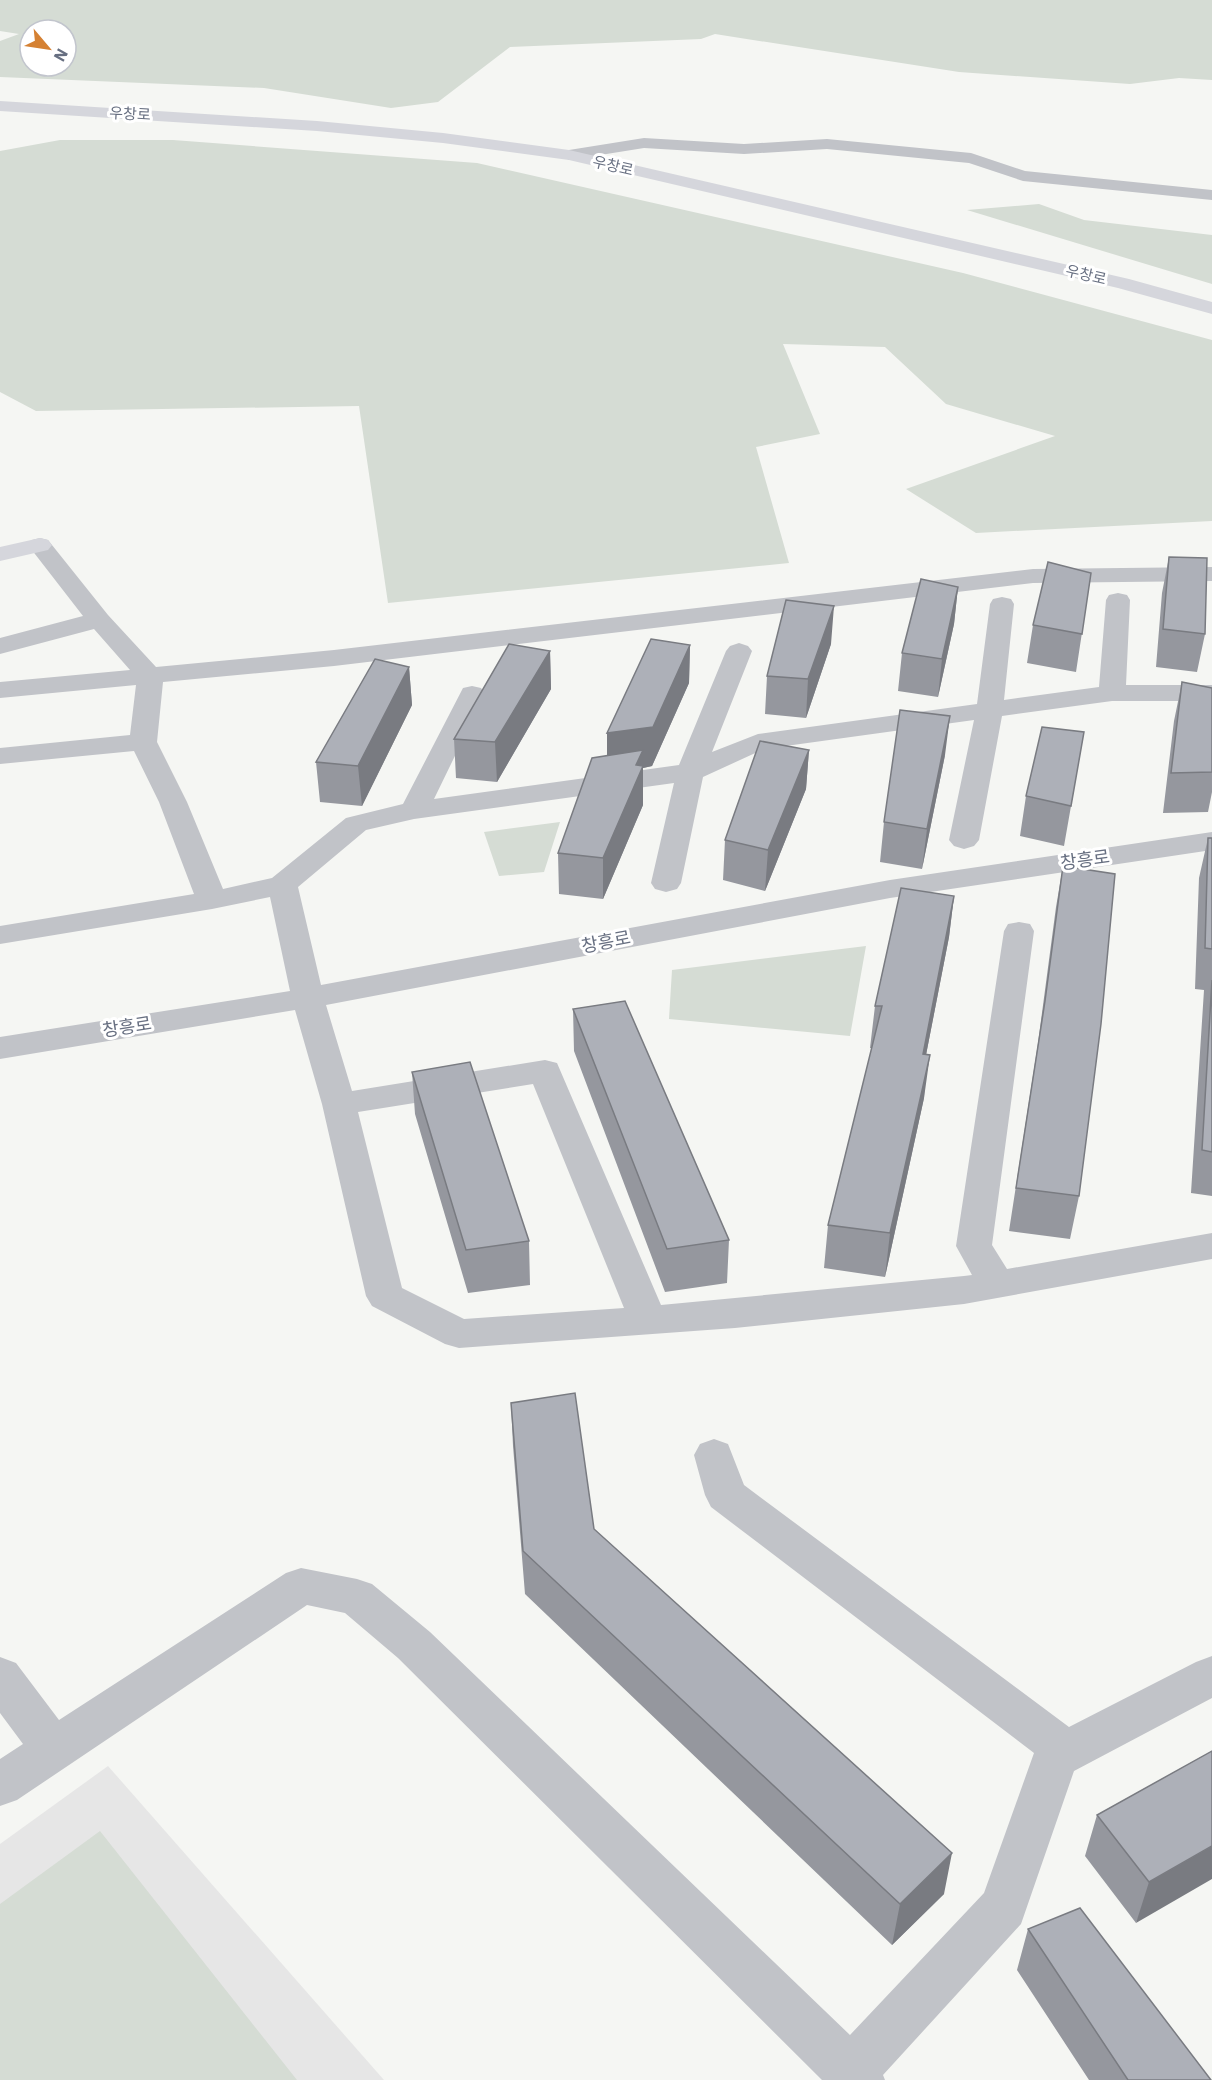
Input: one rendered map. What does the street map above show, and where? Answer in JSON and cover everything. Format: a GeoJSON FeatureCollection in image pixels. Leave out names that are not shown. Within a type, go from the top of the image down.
{"type":"FeatureCollection","features":[{"type":"Feature","properties":{"kind":"main road","name":"우창로"},"geometry":{"type":"LineString","coordinates":[[0,106],[233,120],[377,132],[492,143],[569,155],[1122,283],[1212,308]]}},
{"type":"Feature","properties":{"kind":"main road"},"geometry":{"type":"LineString","coordinates":[[0,554],[40,545]]}},
{"type":"Feature","properties":{"kind":"street"},"geometry":{"type":"LineString","coordinates":[[569,155],[644,143],[744,149],[827,144],[971,158],[1023,176],[1212,195]]}},
{"type":"Feature","properties":{"kind":"street"},"geometry":{"type":"LineString","coordinates":[[40,545],[99,620],[150,676],[143,742],[173,802],[212,900]]}},
{"type":"Feature","properties":{"kind":"street"},"geometry":{"type":"LineString","coordinates":[[0,690],[334,658],[1033,576],[1212,574]]}},
{"type":"Feature","properties":{"kind":"street"},"geometry":{"type":"LineString","coordinates":[[1112,693],[1118,600]]}},
{"type":"Feature","properties":{"kind":"street"},"geometry":{"type":"LineString","coordinates":[[964,840],[990,710],[1002,604]]}},
{"type":"Feature","properties":{"kind":"street"},"geometry":{"type":"LineString","coordinates":[[0,646],[99,620]]}},
{"type":"Feature","properties":{"kind":"street"},"geometry":{"type":"LineString","coordinates":[[666,883],[690,772],[739,651]]}},
{"type":"Feature","properties":{"kind":"street"},"geometry":{"type":"LineString","coordinates":[[0,935],[212,900],[282,885],[356,824],[414,810],[690,772],[758,742],[1112,693],[1212,693]]}},
{"type":"Feature","properties":{"kind":"street"},"geometry":{"type":"LineString","coordinates":[[414,810],[472,694]]}},
{"type":"Feature","properties":{"kind":"street"},"geometry":{"type":"LineString","coordinates":[[0,756],[143,742]]}},
{"type":"Feature","properties":{"kind":"street","name":"창흥로"},"geometry":{"type":"LineString","coordinates":[[0,1048],[308,998],[890,889],[1212,841]]}},
{"type":"Feature","properties":{"kind":"street"},"geometry":{"type":"LineString","coordinates":[[282,885],[308,998],[339,1104],[385,1296],[459,1334],[735,1314],[964,1290],[1212,1246]]}},
{"type":"Feature","properties":{"kind":"street"},"geometry":{"type":"LineString","coordinates":[[997,1284],[974,1246],[1019,931]]}},
{"type":"Feature","properties":{"kind":"street"},"geometry":{"type":"LineString","coordinates":[[339,1104],[545,1071],[648,1320]]}},
{"type":"Feature","properties":{"kind":"street"},"geometry":{"type":"LineString","coordinates":[[714,1455],[726,1495],[1066,1751]]}},
{"type":"Feature","properties":{"kind":"street"},"geometry":{"type":"LineString","coordinates":[[0,1785],[301,1586],[357,1596],[414,1644],[855,2076],[1004,1906],[1055,1757],[1212,1676]]}},
{"type":"Feature","properties":{"kind":"street"},"geometry":{"type":"LineString","coordinates":[[0,1677],[53,1748]]}},
{"type":"Feature","properties":{"kind":"shaded area"},"geometry":{"type":"Polygon","coordinates":[[[0,0],[1212,0],[1212,80],[1179,78],[1130,84],[959,72],[715,34],[701,39],[510,47],[438,102],[391,108],[264,88],[24,78],[78,78],[78,18],[18,18],[18,34],[0,31],[0,0]]]}},
{"type":"Feature","properties":{"kind":"shaded area"},"geometry":{"type":"Polygon","coordinates":[[[18,34],[18,78],[0,77],[0,41],[18,34]]]}},
{"type":"Feature","properties":{"kind":"shaded area"},"geometry":{"type":"Polygon","coordinates":[[[60,140],[173,140],[477,163],[963,273],[1212,340],[1212,521],[976,533],[906,489],[1055,436],[946,404],[885,347],[783,344],[820,434],[756,447],[789,563],[388,603],[359,406],[36,411],[0,392],[0,151],[60,140]]]}},
{"type":"Feature","properties":{"kind":"shaded area"},"geometry":{"type":"Polygon","coordinates":[[[1039,204],[1084,220],[1212,235],[1212,284],[967,210],[1039,204]]]}},
{"type":"Feature","properties":{"kind":"shaded area"},"geometry":{"type":"Polygon","coordinates":[[[560,822],[544,872],[499,876],[484,832],[560,822]]]}},
{"type":"Feature","properties":{"kind":"shaded area"},"geometry":{"type":"Polygon","coordinates":[[[866,946],[850,1036],[669,1019],[672,970],[866,946]]]}},
{"type":"Feature","properties":{"kind":"shaded area"},"geometry":{"type":"Polygon","coordinates":[[[108,1766],[384,2080],[0,2080],[0,1844],[108,1766]]]}},
{"type":"Feature","properties":{"kind":"shaded area"},"geometry":{"type":"Polygon","coordinates":[[[100,1831],[297,2080],[0,2080],[0,1904],[100,1831]]]}},
{"type":"Feature","properties":{"kind":"building"},"geometry":{"type":"Polygon","coordinates":[[[1169,557],[1207,558],[1205,634],[1163,629],[1169,557]]]}},
{"type":"Feature","properties":{"kind":"building"},"geometry":{"type":"Polygon","coordinates":[[[1048,562],[1091,573],[1082,634],[1033,625],[1048,562]]]}},
{"type":"Feature","properties":{"kind":"building"},"geometry":{"type":"Polygon","coordinates":[[[921,579],[958,587],[942,659],[902,653],[921,579]]]}},
{"type":"Feature","properties":{"kind":"building"},"geometry":{"type":"Polygon","coordinates":[[[786,600],[834,606],[808,679],[767,676],[786,600]]]}},
{"type":"Feature","properties":{"kind":"building"},"geometry":{"type":"Polygon","coordinates":[[[651,639],[690,645],[653,727],[607,733],[651,639]]]}},
{"type":"Feature","properties":{"kind":"building"},"geometry":{"type":"Polygon","coordinates":[[[509,644],[550,651],[495,742],[454,739],[509,644]]]}},
{"type":"Feature","properties":{"kind":"building"},"geometry":{"type":"Polygon","coordinates":[[[375,659],[409,667],[358,766],[316,762],[375,659]]]}},
{"type":"Feature","properties":{"kind":"building"},"geometry":{"type":"Polygon","coordinates":[[[1182,682],[1212,688],[1212,772],[1171,773],[1182,682]]]}},
{"type":"Feature","properties":{"kind":"building"},"geometry":{"type":"Polygon","coordinates":[[[900,710],[950,716],[927,829],[884,822],[900,710]]]}},
{"type":"Feature","properties":{"kind":"building"},"geometry":{"type":"Polygon","coordinates":[[[1042,727],[1084,732],[1071,806],[1026,796],[1042,727]]]}},
{"type":"Feature","properties":{"kind":"building"},"geometry":{"type":"Polygon","coordinates":[[[760,741],[809,750],[768,850],[725,840],[760,741]]]}},
{"type":"Feature","properties":{"kind":"building"},"geometry":{"type":"Polygon","coordinates":[[[643,750],[636,765],[643,766],[603,858],[558,853],[592,758],[643,750]]]}},
{"type":"Feature","properties":{"kind":"building"},"geometry":{"type":"Polygon","coordinates":[[[1208,838],[1212,838],[1212,949],[1205,948],[1208,838]]]}},
{"type":"Feature","properties":{"kind":"building"},"geometry":{"type":"Polygon","coordinates":[[[1063,866],[1115,874],[1101,1024],[1079,1196],[1016,1188],[1063,866]]]}},
{"type":"Feature","properties":{"kind":"building"},"geometry":{"type":"Polygon","coordinates":[[[901,888],[954,896],[923,1054],[930,1055],[890,1233],[828,1225],[882,1006],[875,1006],[901,888]]]}},
{"type":"Feature","properties":{"kind":"building"},"geometry":{"type":"Polygon","coordinates":[[[1212,980],[1212,1152],[1202,1150],[1212,980]]]}},
{"type":"Feature","properties":{"kind":"building"},"geometry":{"type":"Polygon","coordinates":[[[625,1001],[729,1240],[667,1249],[573,1009],[625,1001]]]}},
{"type":"Feature","properties":{"kind":"building"},"geometry":{"type":"Polygon","coordinates":[[[470,1062],[529,1241],[466,1250],[412,1072],[470,1062]]]}},
{"type":"Feature","properties":{"kind":"building"},"geometry":{"type":"Polygon","coordinates":[[[575,1393],[594,1529],[952,1853],[900,1904],[523,1551],[511,1403],[575,1393]]]}},
{"type":"Feature","properties":{"kind":"building"},"geometry":{"type":"Polygon","coordinates":[[[1212,1751],[1212,1846],[1149,1882],[1097,1815],[1212,1751]]]}},
{"type":"Feature","properties":{"kind":"building"},"geometry":{"type":"Polygon","coordinates":[[[1080,1908],[1211,2080],[1128,2080],[1028,1929],[1080,1908]]]}}]}
